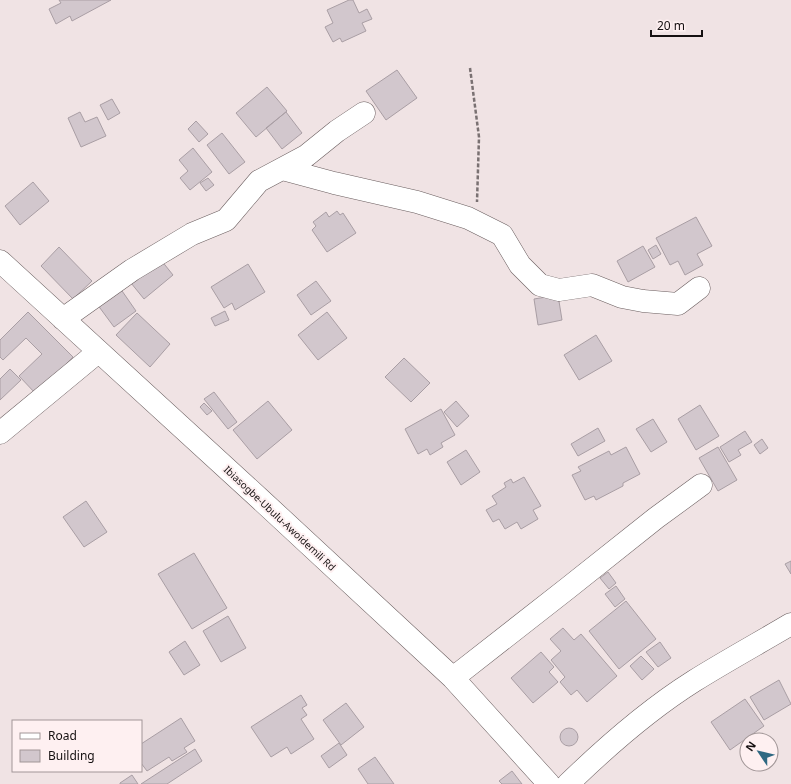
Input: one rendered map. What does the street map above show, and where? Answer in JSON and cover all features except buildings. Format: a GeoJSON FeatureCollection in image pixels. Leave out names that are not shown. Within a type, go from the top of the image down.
{"type":"FeatureCollection","features":[{"type":"Feature","properties":{"kind":"street"},"geometry":{"type":"LineString","coordinates":[[63,319],[138,266],[192,234],[226,220],[259,181],[306,156],[336,131],[364,113]]}},
{"type":"Feature","properties":{"kind":"street"},"geometry":{"type":"LineString","coordinates":[[282,169],[334,183],[417,202],[477,222],[502,236],[520,265],[540,285],[559,290],[592,285],[622,297],[643,301],[678,304],[699,288]]}},
{"type":"Feature","properties":{"kind":"street","name":"Ibiasogbe-Ubulu-Awoidemili Rd"},"geometry":{"type":"LineString","coordinates":[[0,261],[260,499],[452,678],[549,784]]}},
{"type":"Feature","properties":{"kind":"street"},"geometry":{"type":"LineString","coordinates":[[0,433],[98,352]]}},
{"type":"Feature","properties":{"kind":"street"},"geometry":{"type":"LineString","coordinates":[[452,678],[656,518],[701,485]]}},
{"type":"Feature","properties":{"kind":"street"},"geometry":{"type":"LineString","coordinates":[[568,784],[606,748],[655,708],[694,681],[791,624]]}},
{"type":"Feature","properties":{"kind":"path"},"geometry":{"type":"LineString","coordinates":[[470,68],[479,137],[477,222]]}}]}
